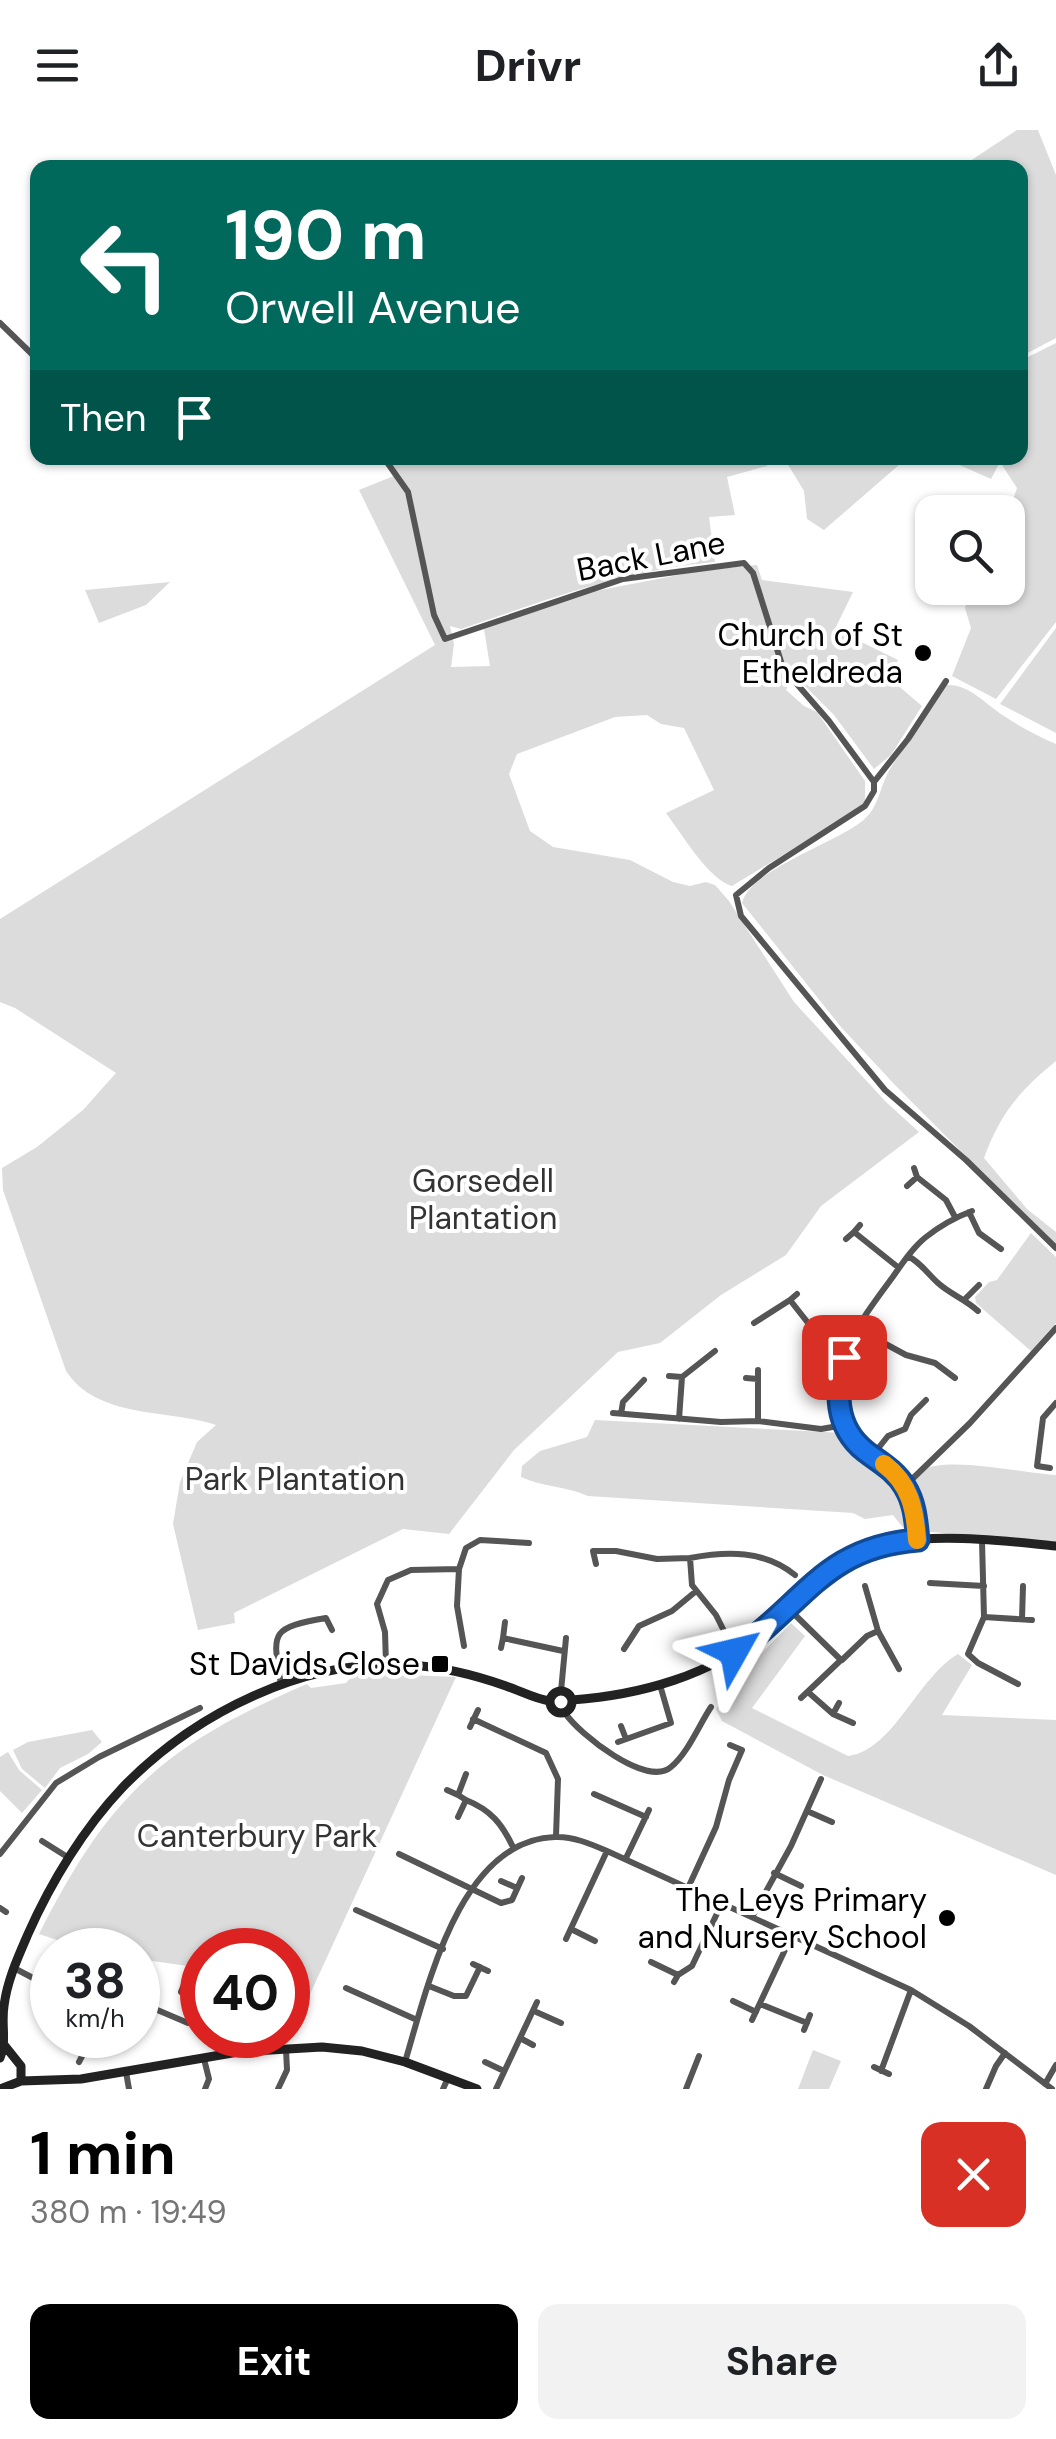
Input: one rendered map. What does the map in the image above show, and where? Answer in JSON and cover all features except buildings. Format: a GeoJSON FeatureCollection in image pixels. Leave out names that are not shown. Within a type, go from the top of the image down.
{"type":"FeatureCollection","features":[{"type":"Feature","properties":{"kind":"street"},"geometry":{"type":"LineString","coordinates":[[0,323],[30,352]]}},
{"type":"Feature","properties":{"kind":"street","name":"Back Lane"},"geometry":{"type":"LineString","coordinates":[[389,465],[408,492],[434,615],[445,639],[623,579],[744,564],[752,573],[783,668],[874,782]]}},
{"type":"Feature","properties":{"kind":"street"},"geometry":{"type":"LineString","coordinates":[[946,681],[874,782],[874,791],[865,806],[736,895],[741,916],[885,1090],[966,1160],[1056,1248]]}},
{"type":"Feature","properties":{"kind":"street"},"geometry":{"type":"LineString","coordinates":[[914,1168],[917,1177],[946,1200],[955,1217]]}},
{"type":"Feature","properties":{"kind":"street"},"geometry":{"type":"LineString","coordinates":[[907,1186],[917,1177]]}},
{"type":"Feature","properties":{"kind":"street"},"geometry":{"type":"LineString","coordinates":[[918,1540],[915,1512],[905,1486],[893,1471],[853,1440],[844,1425],[837,1394],[848,1344],[908,1256],[924,1238],[955,1217],[970,1211],[980,1234],[1001,1250]]}},
{"type":"Feature","properties":{"kind":"street"},"geometry":{"type":"LineString","coordinates":[[846,1239],[860,1225]]}},
{"type":"Feature","properties":{"kind":"street"},"geometry":{"type":"LineString","coordinates":[[854,1232],[899,1268]]}},
{"type":"Feature","properties":{"kind":"street"},"geometry":{"type":"LineString","coordinates":[[908,1256],[978,1311]]}},
{"type":"Feature","properties":{"kind":"street"},"geometry":{"type":"LineString","coordinates":[[964,1298],[979,1285]]}},
{"type":"Feature","properties":{"kind":"street"},"geometry":{"type":"LineString","coordinates":[[754,1323],[798,1294]]}},
{"type":"Feature","properties":{"kind":"street"},"geometry":{"type":"LineString","coordinates":[[790,1300],[812,1328],[848,1344]]}},
{"type":"Feature","properties":{"kind":"street"},"geometry":{"type":"LineString","coordinates":[[856,1328],[906,1355],[935,1363],[954,1378]]}},
{"type":"Feature","properties":{"kind":"street"},"geometry":{"type":"LineString","coordinates":[[905,1486],[970,1423],[1056,1328]]}},
{"type":"Feature","properties":{"kind":"street"},"geometry":{"type":"LineString","coordinates":[[668,1376],[682,1377],[715,1351]]}},
{"type":"Feature","properties":{"kind":"street"},"geometry":{"type":"LineString","coordinates":[[758,1370],[758,1421]]}},
{"type":"Feature","properties":{"kind":"street"},"geometry":{"type":"LineString","coordinates":[[679,1419],[682,1377]]}},
{"type":"Feature","properties":{"kind":"street"},"geometry":{"type":"LineString","coordinates":[[746,1378],[758,1379]]}},
{"type":"Feature","properties":{"kind":"street"},"geometry":{"type":"LineString","coordinates":[[644,1380],[617,1414],[758,1421],[821,1429],[844,1425]]}},
{"type":"Feature","properties":{"kind":"street"},"geometry":{"type":"LineString","coordinates":[[872,1456],[888,1436],[906,1430],[911,1414],[926,1400]]}},
{"type":"Feature","properties":{"kind":"street"},"geometry":{"type":"LineString","coordinates":[[1037,1466],[1043,1418],[1056,1403]]}},
{"type":"Feature","properties":{"kind":"street"},"geometry":{"type":"LineString","coordinates":[[1024,1466],[1050,1468]]}},
{"type":"Feature","properties":{"kind":"street"},"geometry":{"type":"LineString","coordinates":[[561,1691],[572,1700],[660,1685],[695,1672],[757,1636],[822,1574],[847,1558],[880,1546],[918,1540],[1056,1546]]}},
{"type":"Feature","properties":{"kind":"street"},"geometry":{"type":"LineString","coordinates":[[982,1541],[984,1616],[968,1654],[1005,1681],[1018,1684]]}},
{"type":"Feature","properties":{"kind":"street"},"geometry":{"type":"LineString","coordinates":[[464,1646],[457,1606],[464,1552],[475,1542],[528,1542]]}},
{"type":"Feature","properties":{"kind":"street"},"geometry":{"type":"LineString","coordinates":[[596,1564],[592,1552],[657,1559],[722,1552],[775,1561],[795,1575]]}},
{"type":"Feature","properties":{"kind":"street"},"geometry":{"type":"LineString","coordinates":[[690,1558],[696,1592],[716,1615],[734,1652]]}},
{"type":"Feature","properties":{"kind":"street"},"geometry":{"type":"LineString","coordinates":[[386,1664],[385,1632],[377,1604],[384,1584],[403,1572],[459,1569]]}},
{"type":"Feature","properties":{"kind":"street"},"geometry":{"type":"LineString","coordinates":[[930,1582],[939,1588],[984,1586]]}},
{"type":"Feature","properties":{"kind":"street"},"geometry":{"type":"LineString","coordinates":[[865,1586],[878,1631],[899,1669]]}},
{"type":"Feature","properties":{"kind":"street"},"geometry":{"type":"LineString","coordinates":[[1022,1619],[1023,1586]]}},
{"type":"Feature","properties":{"kind":"street"},"geometry":{"type":"LineString","coordinates":[[624,1650],[640,1626],[672,1612],[696,1592]]}},
{"type":"Feature","properties":{"kind":"street"},"geometry":{"type":"LineString","coordinates":[[330,1607],[326,1618],[332,1630]]}},
{"type":"Feature","properties":{"kind":"street"},"geometry":{"type":"LineString","coordinates":[[788,1608],[841,1660]]}},
{"type":"Feature","properties":{"kind":"street"},"geometry":{"type":"LineString","coordinates":[[984,1616],[1032,1620]]}},
{"type":"Feature","properties":{"kind":"street"},"geometry":{"type":"LineString","coordinates":[[281,1685],[274,1658],[276,1639],[298,1623],[326,1618]]}},
{"type":"Feature","properties":{"kind":"street"},"geometry":{"type":"LineString","coordinates":[[500,1648],[505,1622]]}},
{"type":"Feature","properties":{"kind":"street"},"geometry":{"type":"LineString","coordinates":[[801,1698],[878,1631]]}},
{"type":"Feature","properties":{"kind":"street"},"geometry":{"type":"LineString","coordinates":[[502,1638],[564,1651]]}},
{"type":"Feature","properties":{"kind":"street"},"geometry":{"type":"LineString","coordinates":[[561,1691],[566,1638]]}},
{"type":"Feature","properties":{"kind":"street"},"geometry":{"type":"LineString","coordinates":[[50,2082],[18,2063],[0,2059],[4,2046],[1,2018],[14,1968],[40,1909],[70,1858],[121,1789],[148,1763],[209,1720],[281,1685],[328,1672],[386,1664],[440,1667],[550,1701]]}},
{"type":"Feature","properties":{"kind":"street"},"geometry":{"type":"LineString","coordinates":[[621,1726],[622,1741],[671,1723],[660,1685]]}},
{"type":"Feature","properties":{"kind":"street"},"geometry":{"type":"LineString","coordinates":[[561,1691],[552,1695],[554,1711],[565,1713],[596,1742],[642,1772],[656,1774],[670,1769],[711,1706]]}},
{"type":"Feature","properties":{"kind":"street"},"geometry":{"type":"LineString","coordinates":[[808,1692],[833,1714],[853,1722]]}},
{"type":"Feature","properties":{"kind":"street"},"geometry":{"type":"LineString","coordinates":[[565,1713],[572,1700]]}},
{"type":"Feature","properties":{"kind":"street"},"geometry":{"type":"LineString","coordinates":[[833,1714],[839,1703]]}},
{"type":"Feature","properties":{"kind":"street"},"geometry":{"type":"LineString","coordinates":[[0,1854],[56,1783],[99,1757],[200,1708]]}},
{"type":"Feature","properties":{"kind":"street"},"geometry":{"type":"LineString","coordinates":[[470,1727],[478,1710]]}},
{"type":"Feature","properties":{"kind":"street"},"geometry":{"type":"LineString","coordinates":[[474,1718],[546,1753],[558,1779],[556,1836]]}},
{"type":"Feature","properties":{"kind":"street"},"geometry":{"type":"LineString","coordinates":[[688,1888],[716,1827],[742,1750],[730,1744]]}},
{"type":"Feature","properties":{"kind":"street"},"geometry":{"type":"LineString","coordinates":[[458,1817],[466,1774]]}},
{"type":"Feature","properties":{"kind":"street"},"geometry":{"type":"LineString","coordinates":[[752,1917],[791,1846],[821,1779]]}},
{"type":"Feature","properties":{"kind":"street"},"geometry":{"type":"LineString","coordinates":[[447,1790],[483,1806],[495,1816],[513,1847]]}},
{"type":"Feature","properties":{"kind":"street"},"geometry":{"type":"LineString","coordinates":[[594,1794],[623,1811],[647,1814],[626,1859]]}},
{"type":"Feature","properties":{"kind":"street"},"geometry":{"type":"LineString","coordinates":[[807,1811],[832,1822]]}},
{"type":"Feature","properties":{"kind":"street"},"geometry":{"type":"LineString","coordinates":[[405,2062],[428,1986],[471,1888],[483,1872],[513,1847],[556,1836],[607,1850],[911,1990],[950,2013],[1048,2086],[1056,2065]]}},
{"type":"Feature","properties":{"kind":"street"},"geometry":{"type":"LineString","coordinates":[[42,1840],[70,1858]]}},
{"type":"Feature","properties":{"kind":"street"},"geometry":{"type":"LineString","coordinates":[[566,1940],[607,1850]]}},
{"type":"Feature","properties":{"kind":"street"},"geometry":{"type":"LineString","coordinates":[[399,1854],[409,1855],[501,1902],[512,1900],[522,1878]]}},
{"type":"Feature","properties":{"kind":"street"},"geometry":{"type":"LineString","coordinates":[[774,1873],[801,1886]]}},
{"type":"Feature","properties":{"kind":"street"},"geometry":{"type":"LineString","coordinates":[[501,1881],[517,1888]]}},
{"type":"Feature","properties":{"kind":"street"},"geometry":{"type":"LineString","coordinates":[[651,1962],[676,1979],[692,1966],[722,1904]]}},
{"type":"Feature","properties":{"kind":"street"},"geometry":{"type":"LineString","coordinates":[[356,1910],[379,1925],[443,1949]]}},
{"type":"Feature","properties":{"kind":"street"},"geometry":{"type":"LineString","coordinates":[[571,1929],[595,1940]]}},
{"type":"Feature","properties":{"kind":"street"},"geometry":{"type":"LineString","coordinates":[[752,2020],[792,1935]]}},
{"type":"Feature","properties":{"kind":"street"},"geometry":{"type":"LineString","coordinates":[[428,1986],[454,1996],[466,1996],[480,1967]]}},
{"type":"Feature","properties":{"kind":"street"},"geometry":{"type":"LineString","coordinates":[[14,1968],[30,1976]]}},
{"type":"Feature","properties":{"kind":"street"},"geometry":{"type":"LineString","coordinates":[[346,1988],[355,1996],[417,2020]]}},
{"type":"Feature","properties":{"kind":"street"},"geometry":{"type":"LineString","coordinates":[[881,2071],[911,1990]]}},
{"type":"Feature","properties":{"kind":"street"},"geometry":{"type":"LineString","coordinates":[[733,2001],[807,2023]]}},
{"type":"Feature","properties":{"kind":"street"},"geometry":{"type":"LineString","coordinates":[[496,2089],[535,2007],[561,2023]]}},
{"type":"Feature","properties":{"kind":"street"},"geometry":{"type":"LineString","coordinates":[[520,2038],[533,2045]]}},
{"type":"Feature","properties":{"kind":"street"},"geometry":{"type":"LineString","coordinates":[[4,2046],[18,2063],[21,2081]]}},
{"type":"Feature","properties":{"kind":"street"},"geometry":{"type":"LineString","coordinates":[[310,2047],[362,2050],[477,2089]]}},
{"type":"Feature","properties":{"kind":"street"},"geometry":{"type":"LineString","coordinates":[[986,2089],[1005,2053]]}},
{"type":"Feature","properties":{"kind":"street"},"geometry":{"type":"LineString","coordinates":[[686,2089],[699,2056]]}},
{"type":"Feature","properties":{"kind":"street"},"geometry":{"type":"LineString","coordinates":[[79,2062],[81,2058]]}},
{"type":"Feature","properties":{"kind":"street"},"geometry":{"type":"LineString","coordinates":[[2,2086],[12,2087],[21,2081],[80,2080],[209,2058]]}},
{"type":"Feature","properties":{"kind":"street"},"geometry":{"type":"LineString","coordinates":[[278,2089],[287,2070],[286,2058]]}},
{"type":"Feature","properties":{"kind":"street"},"geometry":{"type":"LineString","coordinates":[[204,2059],[209,2079],[205,2089]]}},
{"type":"Feature","properties":{"kind":"street"},"geometry":{"type":"LineString","coordinates":[[485,2062],[504,2071]]}},
{"type":"Feature","properties":{"kind":"street"},"geometry":{"type":"LineString","coordinates":[[126,2072],[129,2089]]}},
{"type":"Feature","properties":{"kind":"street"},"geometry":{"type":"LineString","coordinates":[[444,2089],[448,2078]]}},
{"type":"Feature","properties":{"kind":"green space"},"geometry":{"type":"Polygon","coordinates":[[[1017,130],[1038,130],[1056,175],[1056,338],[1028,353],[1028,160],[972,160],[1017,130]]]}},
{"type":"Feature","properties":{"kind":"green space"},"geometry":{"type":"Polygon","coordinates":[[[1056,343],[1056,622],[996,699],[952,676],[971,628],[966,605],[1025,605],[1025,495],[1015,495],[1017,488],[1002,465],[1028,465],[1028,357],[1056,343]]]}},
{"type":"Feature","properties":{"kind":"green space"},"geometry":{"type":"Polygon","coordinates":[[[390,465],[767,465],[727,477],[735,515],[709,517],[715,562],[617,579],[461,629],[450,626],[454,644],[451,667],[490,666],[484,629],[585,593],[699,571],[757,565],[762,580],[853,592],[835,629],[898,660],[888,677],[922,706],[891,755],[874,769],[834,715],[794,675],[786,690],[817,712],[865,781],[865,802],[732,886],[714,875],[666,813],[714,790],[684,728],[661,724],[647,715],[615,717],[517,754],[509,774],[530,831],[553,847],[630,860],[673,882],[690,886],[706,882],[715,885],[794,1002],[919,1132],[821,1206],[786,1255],[721,1295],[660,1343],[618,1352],[514,1450],[449,1534],[403,1529],[234,1613],[235,1623],[198,1630],[173,1524],[180,1482],[197,1442],[216,1425],[114,1405],[79,1386],[66,1371],[3,1190],[2,1168],[37,1147],[83,1110],[116,1073],[0,1002],[0,919],[435,645],[359,490],[396,475],[390,465]]]}},
{"type":"Feature","properties":{"kind":"green space"},"geometry":{"type":"Polygon","coordinates":[[[788,465],[899,465],[824,530],[807,519],[804,491],[788,465]]]}},
{"type":"Feature","properties":{"kind":"green space"},"geometry":{"type":"Polygon","coordinates":[[[960,465],[998,465],[991,479],[960,465]]]}},
{"type":"Feature","properties":{"kind":"green space"},"geometry":{"type":"Polygon","coordinates":[[[170,582],[146,605],[99,623],[85,590],[170,582]]]}},
{"type":"Feature","properties":{"kind":"green space"},"geometry":{"type":"Polygon","coordinates":[[[1056,628],[1056,733],[1000,704],[1056,628]]]}},
{"type":"Feature","properties":{"kind":"green space"},"geometry":{"type":"Polygon","coordinates":[[[946,685],[970,691],[1016,724],[1056,744],[1056,1061],[1012,1104],[984,1158],[1027,1209],[1056,1232],[1056,1247],[841,1027],[742,903],[760,880],[867,817],[890,769],[946,685]]]}},
{"type":"Feature","properties":{"kind":"green space"},"geometry":{"type":"Polygon","coordinates":[[[1031,1233],[1056,1257],[1056,1323],[1031,1351],[976,1303],[975,1297],[989,1282],[997,1280],[1031,1233]]]}},
{"type":"Feature","properties":{"kind":"green space"},"geometry":{"type":"Polygon","coordinates":[[[595,1420],[843,1433],[900,1486],[925,1469],[948,1465],[1056,1475],[1056,1542],[905,1530],[893,1515],[865,1519],[853,1513],[588,1496],[521,1477],[522,1466],[540,1451],[587,1437],[595,1420]]]}},
{"type":"Feature","properties":{"kind":"green space"},"geometry":{"type":"Polygon","coordinates":[[[791,1623],[805,1636],[752,1708],[848,1756],[879,1741],[930,1679],[958,1654],[972,1665],[942,1715],[1056,1720],[1056,1875],[823,1775],[722,1721],[716,1709],[739,1677],[791,1623]]]}},
{"type":"Feature","properties":{"kind":"green space","name":"Canterbury Park"},"geometry":{"type":"Polygon","coordinates":[[[353,1675],[456,1677],[310,1994],[310,1928],[180,1928],[180,1965],[160,1962],[160,1928],[42,1928],[90,1845],[117,1810],[178,1753],[215,1729],[307,1684],[311,1688],[346,1683],[353,1675]]]}},
{"type":"Feature","properties":{"kind":"green space"},"geometry":{"type":"Polygon","coordinates":[[[92,1730],[102,1742],[60,1768],[45,1788],[22,1769],[13,1750],[28,1742],[92,1730]]]}},
{"type":"Feature","properties":{"kind":"green space"},"geometry":{"type":"Polygon","coordinates":[[[8,1752],[19,1770],[42,1790],[22,1813],[0,1791],[0,1757],[8,1752]]]}},
{"type":"Feature","properties":{"kind":"green space"},"geometry":{"type":"Polygon","coordinates":[[[813,2050],[841,2061],[829,2089],[798,2089],[813,2050]]]}},
{"type":"Feature","properties":{"kind":"slow traffic"},"geometry":{"type":"LineString","coordinates":[[884,1464],[898,1476],[910,1496],[917,1540]]}},
{"type":"Feature","properties":{"kind":"place","name":"Church of St Etheldreda"},"geometry":{"type":"Point","coordinates":[923,653]}},
{"type":"Feature","properties":{"kind":"place","name":"St Davids Close"},"geometry":{"type":"Point","coordinates":[440,1664]}},
{"type":"Feature","properties":{"kind":"place","name":"The Leys Primary and Nursery School"},"geometry":{"type":"Point","coordinates":[947,1918]}},
{"type":"Feature","properties":{"kind":"route"},"geometry":{"type":"LineString","coordinates":[[734,1652],[766,1629],[807,1587],[840,1562],[880,1546],[918,1540],[915,1512],[905,1486],[893,1471],[858,1445],[844,1425],[837,1394],[844,1357]]}},
{"type":"Feature","properties":{"kind":"park label","name":"Gorsedell Plantation"},"geometry":{"type":"Point","coordinates":[483,1200]}},
{"type":"Feature","properties":{"kind":"park label","name":"Park Plantation"},"geometry":{"type":"Point","coordinates":[295,1479]}}]}
